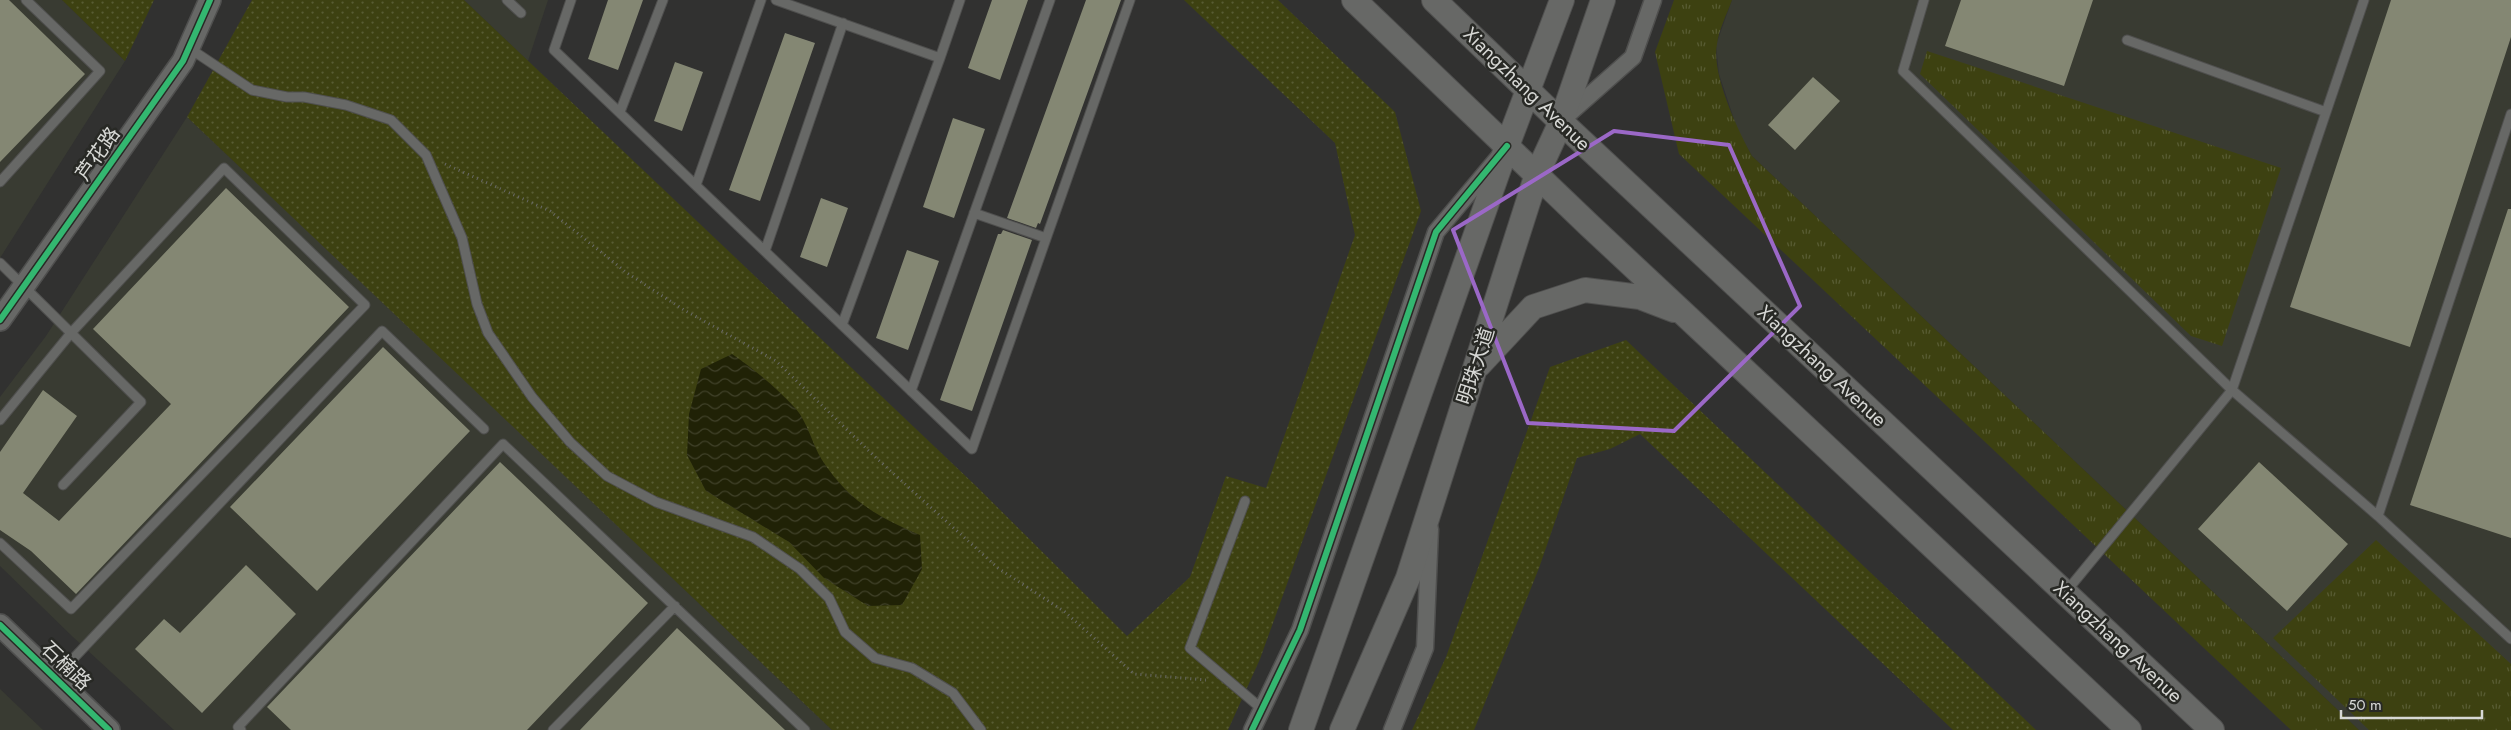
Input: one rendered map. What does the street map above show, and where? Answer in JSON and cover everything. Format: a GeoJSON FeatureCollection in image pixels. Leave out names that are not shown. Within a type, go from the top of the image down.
{"type":"FeatureCollection","features":[{"type":"Feature","properties":{"kind":"main road"},"geometry":{"type":"LineString","coordinates":[[1354,0],[1686,315],[2129,730]]}},
{"type":"Feature","properties":{"kind":"main road","name":"Xiangzhang Avenue"},"geometry":{"type":"LineString","coordinates":[[1434,0],[1529,92],[2212,730]]}},
{"type":"Feature","properties":{"kind":"main road"},"geometry":{"type":"LineString","coordinates":[[1301,730],[1507,146],[1529,92],[1562,0]]}},
{"type":"Feature","properties":{"kind":"main road","name":"明珠大道"},"geometry":{"type":"LineString","coordinates":[[1342,730],[1408,578],[1537,174],[1561,122],[1604,0]]}},
{"type":"Feature","properties":{"kind":"main road"},"geometry":{"type":"LineString","coordinates":[[1474,370],[1533,307],[1585,290],[1640,297],[1686,315]]}},
{"type":"Feature","properties":{"kind":"street","name":"芦花路"},"geometry":{"type":"LineString","coordinates":[[0,320],[183,61],[210,0]]}},
{"type":"Feature","properties":{"kind":"street"},"geometry":{"type":"LineString","coordinates":[[1561,122],[1633,57],[1653,0]]}},
{"type":"Feature","properties":{"kind":"street"},"geometry":{"type":"LineString","coordinates":[[1252,730],[1300,630],[1436,232],[1507,146]]}},
{"type":"Feature","properties":{"kind":"street"},"geometry":{"type":"LineString","coordinates":[[1392,730],[1425,648],[1432,503]]}},
{"type":"Feature","properties":{"kind":"street","name":"石楠路"},"geometry":{"type":"LineString","coordinates":[[0,625],[109,730]]}},
{"type":"Feature","properties":{"kind":"lane"},"geometry":{"type":"LineString","coordinates":[[0,182],[100,71],[26,0]]}},
{"type":"Feature","properties":{"kind":"lane"},"geometry":{"type":"LineString","coordinates":[[507,0],[521,13]]}},
{"type":"Feature","properties":{"kind":"lane"},"geometry":{"type":"LineString","coordinates":[[571,0],[554,50],[972,450],[1130,0]]}},
{"type":"Feature","properties":{"kind":"lane"},"geometry":{"type":"LineString","coordinates":[[620,112],[663,0]]}},
{"type":"Feature","properties":{"kind":"lane"},"geometry":{"type":"LineString","coordinates":[[696,185],[762,0]]}},
{"type":"Feature","properties":{"kind":"lane"},"geometry":{"type":"LineString","coordinates":[[776,0],[940,58]]}},
{"type":"Feature","properties":{"kind":"lane"},"geometry":{"type":"LineString","coordinates":[[842,325],[960,0]]}},
{"type":"Feature","properties":{"kind":"lane"},"geometry":{"type":"LineString","coordinates":[[911,391],[1050,0]]}},
{"type":"Feature","properties":{"kind":"lane"},"geometry":{"type":"LineString","coordinates":[[1924,0],[1903,71],[2232,390],[2378,516],[2511,639]]}},
{"type":"Feature","properties":{"kind":"lane"},"geometry":{"type":"LineString","coordinates":[[2065,593],[2232,390],[2364,0]]}},
{"type":"Feature","properties":{"kind":"lane"},"geometry":{"type":"LineString","coordinates":[[765,251],[843,24]]}},
{"type":"Feature","properties":{"kind":"lane"},"geometry":{"type":"LineString","coordinates":[[2127,40],[2326,112]]}},
{"type":"Feature","properties":{"kind":"lane"},"geometry":{"type":"LineString","coordinates":[[189,48],[252,90],[346,105],[391,120],[426,155],[462,238],[477,304],[488,333],[532,396],[570,442],[607,476],[656,502],[753,536],[800,569],[828,598],[846,632],[875,658],[912,668],[953,693],[981,730]]}},
{"type":"Feature","properties":{"kind":"lane"},"geometry":{"type":"LineString","coordinates":[[2378,516],[2511,114]]}},
{"type":"Feature","properties":{"kind":"lane"},"geometry":{"type":"LineString","coordinates":[[0,420],[71,333],[224,168],[365,305],[72,609],[0,543]]}},
{"type":"Feature","properties":{"kind":"lane"},"geometry":{"type":"LineString","coordinates":[[974,213],[1046,238]]}},
{"type":"Feature","properties":{"kind":"lane"},"geometry":{"type":"LineString","coordinates":[[0,263],[141,402],[63,485]]}},
{"type":"Feature","properties":{"kind":"lane"},"geometry":{"type":"LineString","coordinates":[[55,678],[382,331],[484,429]]}},
{"type":"Feature","properties":{"kind":"lane"},"geometry":{"type":"LineString","coordinates":[[241,730],[238,727],[503,444],[806,730]]}},
{"type":"Feature","properties":{"kind":"lane"},"geometry":{"type":"LineString","coordinates":[[1245,501],[1190,648],[1262,709]]}},
{"type":"Feature","properties":{"kind":"lane"},"geometry":{"type":"LineString","coordinates":[[553,730],[675,606]]}},
{"type":"Feature","properties":{"kind":"path"},"geometry":{"type":"LineString","coordinates":[[426,155],[550,211],[627,273],[684,310],[776,361],[874,456],[998,568],[1065,612],[1134,674],[1231,682]]}},
{"type":"Feature","properties":{"kind":"highlighted area"},"geometry":{"type":"Polygon","coordinates":[[[1614,131],[1729,145],[1800,306],[1674,431],[1528,423],[1453,230],[1614,131]]]}},
{"type":"Feature","properties":{"kind":"shaded area"},"geometry":{"type":"Polygon","coordinates":[[[0,0],[62,0],[125,61],[0,258],[0,0]]]}},
{"type":"Feature","properties":{"kind":"shaded area"},"geometry":{"type":"Polygon","coordinates":[[[464,0],[548,0],[528,61],[464,0]]]}},
{"type":"Feature","properties":{"kind":"shaded area"},"geometry":{"type":"Polygon","coordinates":[[[1732,0],[2511,0],[2511,730],[2359,730],[1752,156],[1738,131],[1719,74],[1716,45],[1732,0]]]}},
{"type":"Feature","properties":{"kind":"shaded area"},"geometry":{"type":"Polygon","coordinates":[[[187,117],[832,730],[174,730],[73,637],[0,566],[0,397],[46,336],[187,117]]]}},
{"type":"Feature","properties":{"kind":"shaded area"},"geometry":{"type":"Polygon","coordinates":[[[0,689],[43,730],[0,730],[0,689]]]}},
{"type":"Feature","properties":{"kind":"green space"},"geometry":{"type":"Polygon","coordinates":[[[62,0],[154,0],[125,61],[62,0]]]}},
{"type":"Feature","properties":{"kind":"green space"},"geometry":{"type":"Polygon","coordinates":[[[252,0],[464,0],[975,485],[1127,636],[1190,577],[1226,476],[1266,488],[1355,235],[1335,143],[1184,0],[1278,0],[1395,112],[1421,211],[1260,659],[1228,730],[832,730],[187,117],[252,0]]]}},
{"type":"Feature","properties":{"kind":"green space"},"geometry":{"type":"Polygon","coordinates":[[[1674,0],[1732,0],[1721,27],[1716,56],[1727,101],[1752,156],[2359,730],[2291,730],[1679,154],[1655,52],[1674,0]]]}},
{"type":"Feature","properties":{"kind":"green space"},"geometry":{"type":"Polygon","coordinates":[[[1927,51],[2281,168],[2222,346],[2191,336],[1920,74],[1927,51]]]}},
{"type":"Feature","properties":{"kind":"green space"},"geometry":{"type":"Polygon","coordinates":[[[1626,340],[2036,730],[1953,730],[1640,434],[1610,449],[1577,458],[1539,568],[1474,730],[1412,730],[1446,657],[1550,367],[1626,340]]]}},
{"type":"Feature","properties":{"kind":"green space"},"geometry":{"type":"Polygon","coordinates":[[[2376,540],[2511,664],[2511,730],[2369,730],[2273,638],[2376,540]]]}},
{"type":"Feature","properties":{"kind":"water"},"geometry":{"type":"Polygon","coordinates":[[[732,354],[766,380],[796,409],[804,421],[822,460],[853,497],[877,514],[920,535],[922,569],[902,605],[868,606],[824,578],[789,542],[706,491],[687,455],[689,414],[701,369],[732,354]]]}},
{"type":"Feature","properties":{"kind":"building"},"geometry":{"type":"Polygon","coordinates":[[[0,0],[9,0],[85,74],[0,162],[0,0]]]}},
{"type":"Feature","properties":{"kind":"building"},"geometry":{"type":"Polygon","coordinates":[[[608,0],[643,0],[618,70],[588,59],[608,0]]]}},
{"type":"Feature","properties":{"kind":"building"},"geometry":{"type":"Polygon","coordinates":[[[992,0],[1028,0],[1000,80],[968,68],[992,0]]]}},
{"type":"Feature","properties":{"kind":"building"},"geometry":{"type":"Polygon","coordinates":[[[1086,0],[1121,0],[1040,224],[1038,223],[1036,228],[1007,218],[1086,0]]]}},
{"type":"Feature","properties":{"kind":"building"},"geometry":{"type":"Polygon","coordinates":[[[1961,0],[2093,0],[2064,86],[1945,46],[1961,0]]]}},
{"type":"Feature","properties":{"kind":"building"},"geometry":{"type":"Polygon","coordinates":[[[2391,0],[2511,0],[2511,37],[2410,347],[2290,307],[2391,0]]]}},
{"type":"Feature","properties":{"kind":"building"},"geometry":{"type":"Polygon","coordinates":[[[785,33],[815,43],[760,201],[729,190],[785,33]]]}},
{"type":"Feature","properties":{"kind":"building"},"geometry":{"type":"Polygon","coordinates":[[[675,62],[703,72],[682,131],[654,121],[675,62]]]}},
{"type":"Feature","properties":{"kind":"building"},"geometry":{"type":"Polygon","coordinates":[[[1813,77],[1840,101],[1795,150],[1768,125],[1813,77]]]}},
{"type":"Feature","properties":{"kind":"building"},"geometry":{"type":"Polygon","coordinates":[[[953,118],[985,129],[954,218],[923,207],[953,118]]]}},
{"type":"Feature","properties":{"kind":"building"},"geometry":{"type":"Polygon","coordinates":[[[226,188],[349,307],[76,594],[31,551],[0,530],[0,452],[43,390],[77,416],[23,493],[59,521],[171,404],[93,329],[226,188]]]}},
{"type":"Feature","properties":{"kind":"building"},"geometry":{"type":"Polygon","coordinates":[[[821,198],[848,208],[827,267],[800,257],[821,198]]]}},
{"type":"Feature","properties":{"kind":"building"},"geometry":{"type":"Polygon","coordinates":[[[2508,209],[2511,209],[2511,538],[2410,505],[2508,209]]]}},
{"type":"Feature","properties":{"kind":"building"},"geometry":{"type":"Polygon","coordinates":[[[1003,230],[1032,240],[972,411],[940,400],[998,234],[1001,234],[1003,230]]]}},
{"type":"Feature","properties":{"kind":"building"},"geometry":{"type":"Polygon","coordinates":[[[907,250],[939,261],[908,350],[876,338],[907,250]]]}},
{"type":"Feature","properties":{"kind":"building"},"geometry":{"type":"Polygon","coordinates":[[[383,347],[470,431],[317,591],[230,507],[383,347]]]}},
{"type":"Feature","properties":{"kind":"building"},"geometry":{"type":"Polygon","coordinates":[[[500,462],[648,603],[527,730],[291,730],[267,707],[500,462]]]}},
{"type":"Feature","properties":{"kind":"building"},"geometry":{"type":"Polygon","coordinates":[[[2259,462],[2348,544],[2287,611],[2198,529],[2259,462]]]}},
{"type":"Feature","properties":{"kind":"building"},"geometry":{"type":"Polygon","coordinates":[[[246,565],[296,614],[202,713],[135,649],[164,619],[180,633],[246,565]]]}},
{"type":"Feature","properties":{"kind":"building"},"geometry":{"type":"Polygon","coordinates":[[[677,628],[785,730],[580,730],[677,628]]]}},
{"type":"Feature","properties":{"kind":"cycle path"},"geometry":{"type":"LineString","coordinates":[[0,320],[183,61],[210,0]]}},
{"type":"Feature","properties":{"kind":"cycle path"},"geometry":{"type":"LineString","coordinates":[[1252,730],[1300,630],[1436,232],[1507,146]]}},
{"type":"Feature","properties":{"kind":"cycle path"},"geometry":{"type":"LineString","coordinates":[[0,625],[109,730]]}}]}
